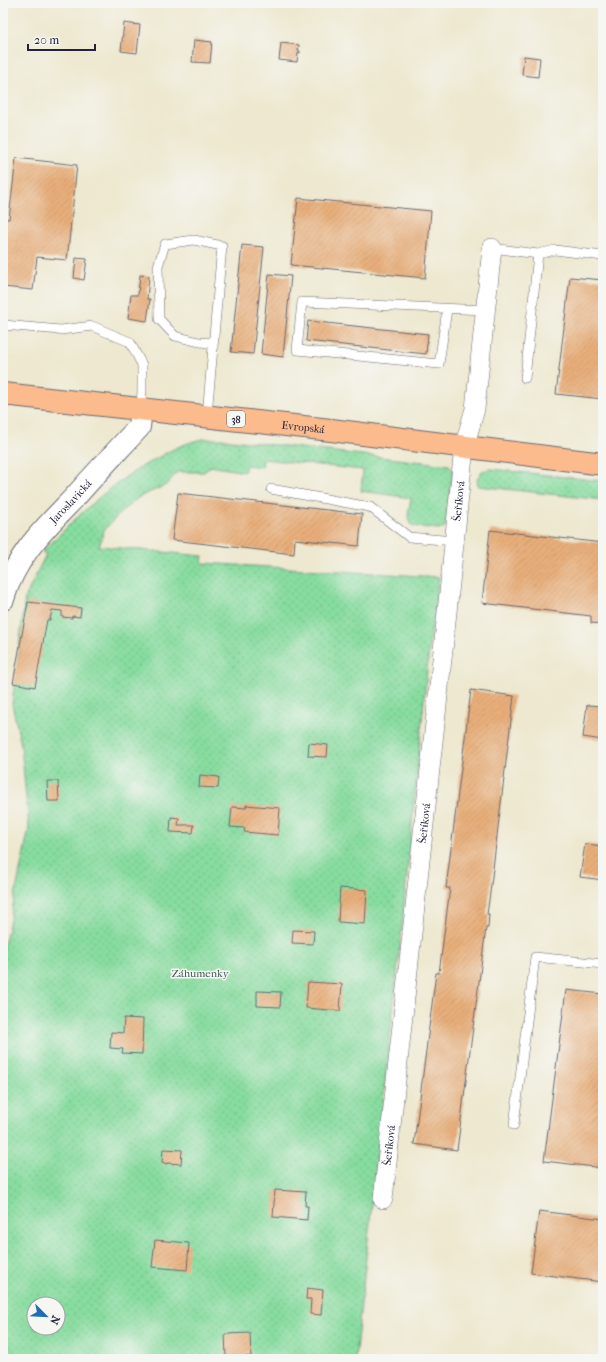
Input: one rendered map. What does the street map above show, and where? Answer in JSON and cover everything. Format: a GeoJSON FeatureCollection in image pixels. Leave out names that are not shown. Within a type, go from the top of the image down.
{"type":"FeatureCollection","features":[{"type":"Feature","properties":{"kind":"main road","name":"Evropská"},"geometry":{"type":"LineString","coordinates":[[3,394],[206,415],[603,464]]}},
{"type":"Feature","properties":{"kind":"street","name":"Šeříková"},"geometry":{"type":"LineString","coordinates":[[383,1199],[464,447],[475,409],[492,248]]}},
{"type":"Feature","properties":{"kind":"street","name":"Jaroslavická"},"geometry":{"type":"LineString","coordinates":[[3,599],[6,586],[25,552],[43,529],[139,426],[141,408]]}},
{"type":"Feature","properties":{"kind":"lane"},"geometry":{"type":"LineString","coordinates":[[206,415],[213,342],[222,246],[194,240],[165,244],[158,266],[159,319],[175,336],[199,342],[213,342]]}},
{"type":"Feature","properties":{"kind":"lane"},"geometry":{"type":"LineString","coordinates":[[492,248],[538,254],[555,250],[603,256]]}},
{"type":"Feature","properties":{"kind":"lane"},"geometry":{"type":"LineString","coordinates":[[525,378],[538,254]]}},
{"type":"Feature","properties":{"kind":"lane"},"geometry":{"type":"LineString","coordinates":[[447,309],[439,364],[297,350],[302,302],[485,310]]}},
{"type":"Feature","properties":{"kind":"lane"},"geometry":{"type":"LineString","coordinates":[[3,325],[61,330],[92,326],[130,342],[142,365],[141,408]]}},
{"type":"Feature","properties":{"kind":"lane"},"geometry":{"type":"LineString","coordinates":[[271,489],[370,507],[409,537],[454,541]]}},
{"type":"Feature","properties":{"kind":"lane"},"geometry":{"type":"LineString","coordinates":[[514,1125],[535,957],[603,964]]}},
{"type":"Feature","properties":{"kind":"green space","name":"Záhumenky"},"geometry":{"type":"Polygon","coordinates":[[[203,439],[223,439],[449,465],[453,470],[445,527],[439,529],[413,526],[410,523],[408,513],[411,498],[361,491],[363,470],[263,459],[262,467],[246,465],[244,472],[211,466],[204,472],[177,472],[166,485],[139,497],[122,511],[104,530],[99,546],[203,556],[202,563],[439,577],[430,639],[400,946],[355,1359],[3,1359],[3,945],[6,938],[29,828],[21,745],[12,704],[25,598],[46,554],[42,552],[70,524],[112,487],[127,476],[176,448],[203,439]]]}},
{"type":"Feature","properties":{"kind":"green space"},"geometry":{"type":"Polygon","coordinates":[[[491,469],[603,481],[603,500],[478,486],[477,479],[482,471],[491,469]]]}},
{"type":"Feature","properties":{"kind":"building"},"geometry":{"type":"Polygon","coordinates":[[[124,23],[140,25],[137,53],[121,51],[124,23]]]}},
{"type":"Feature","properties":{"kind":"building"},"geometry":{"type":"Polygon","coordinates":[[[194,40],[212,42],[210,63],[192,62],[194,40]]]}},
{"type":"Feature","properties":{"kind":"building"},"geometry":{"type":"Polygon","coordinates":[[[281,43],[299,45],[298,51],[300,51],[300,53],[298,53],[297,62],[279,60],[281,43]]]}},
{"type":"Feature","properties":{"kind":"building"},"geometry":{"type":"Polygon","coordinates":[[[524,56],[540,58],[538,77],[522,75],[524,56]]]}},
{"type":"Feature","properties":{"kind":"building"},"geometry":{"type":"Polygon","coordinates":[[[16,158],[77,165],[67,260],[37,257],[33,290],[3,287],[3,219],[9,219],[16,158]]]}},
{"type":"Feature","properties":{"kind":"building"},"geometry":{"type":"Polygon","coordinates":[[[298,198],[431,211],[425,278],[291,265],[298,198]]]}},
{"type":"Feature","properties":{"kind":"building"},"geometry":{"type":"Polygon","coordinates":[[[242,245],[264,247],[253,354],[231,352],[242,245]]]}},
{"type":"Feature","properties":{"kind":"building"},"geometry":{"type":"Polygon","coordinates":[[[76,258],[87,259],[84,280],[74,278],[76,258]]]}},
{"type":"Feature","properties":{"kind":"building"},"geometry":{"type":"Polygon","coordinates":[[[269,274],[291,276],[283,357],[261,354],[269,274]]]}},
{"type":"Feature","properties":{"kind":"building"},"geometry":{"type":"Polygon","coordinates":[[[140,275],[149,276],[147,299],[150,299],[147,321],[128,318],[131,295],[138,295],[140,275]]]}},
{"type":"Feature","properties":{"kind":"building"},"geometry":{"type":"Polygon","coordinates":[[[570,277],[603,280],[603,399],[556,394],[570,277]]]}},
{"type":"Feature","properties":{"kind":"building"},"geometry":{"type":"Polygon","coordinates":[[[308,321],[428,334],[426,354],[306,341],[308,321]]]}},
{"type":"Feature","properties":{"kind":"building"},"geometry":{"type":"Polygon","coordinates":[[[178,493],[362,514],[359,546],[295,539],[294,554],[172,540],[178,493]]]}},
{"type":"Feature","properties":{"kind":"building"},"geometry":{"type":"Polygon","coordinates":[[[490,530],[603,543],[603,624],[591,623],[591,616],[482,603],[490,530]]]}},
{"type":"Feature","properties":{"kind":"building"},"geometry":{"type":"Polygon","coordinates":[[[28,602],[81,608],[80,617],[72,616],[72,618],[62,617],[62,611],[52,610],[50,620],[47,620],[35,687],[13,683],[28,602]]]}},
{"type":"Feature","properties":{"kind":"building"},"geometry":{"type":"Polygon","coordinates":[[[471,690],[514,696],[487,914],[489,914],[488,928],[486,928],[457,1150],[414,1144],[436,973],[439,973],[450,888],[446,888],[471,690]]]}},
{"type":"Feature","properties":{"kind":"building"},"geometry":{"type":"Polygon","coordinates":[[[587,705],[603,706],[603,740],[583,737],[587,705]]]}},
{"type":"Feature","properties":{"kind":"building"},"geometry":{"type":"Polygon","coordinates":[[[309,743],[328,745],[327,757],[308,756],[309,743]]]}},
{"type":"Feature","properties":{"kind":"building"},"geometry":{"type":"Polygon","coordinates":[[[200,775],[219,777],[218,788],[199,787],[200,775]]]}},
{"type":"Feature","properties":{"kind":"building"},"geometry":{"type":"Polygon","coordinates":[[[47,781],[58,781],[59,801],[48,801],[47,781]]]}},
{"type":"Feature","properties":{"kind":"building"},"geometry":{"type":"Polygon","coordinates":[[[246,805],[280,808],[278,835],[244,832],[245,828],[230,827],[232,807],[246,808],[246,805]]]}},
{"type":"Feature","properties":{"kind":"building"},"geometry":{"type":"Polygon","coordinates":[[[171,817],[179,818],[178,825],[194,825],[193,833],[170,832],[171,817]]]}},
{"type":"Feature","properties":{"kind":"building"},"geometry":{"type":"Polygon","coordinates":[[[585,844],[603,846],[603,880],[580,877],[585,844]]]}},
{"type":"Feature","properties":{"kind":"building"},"geometry":{"type":"Polygon","coordinates":[[[340,888],[367,890],[365,924],[338,922],[340,888]]]}},
{"type":"Feature","properties":{"kind":"building"},"geometry":{"type":"Polygon","coordinates":[[[293,930],[314,931],[313,944],[292,943],[293,930]]]}},
{"type":"Feature","properties":{"kind":"building"},"geometry":{"type":"Polygon","coordinates":[[[308,982],[342,984],[340,1011],[306,1008],[308,982]]]}},
{"type":"Feature","properties":{"kind":"building"},"geometry":{"type":"Polygon","coordinates":[[[566,990],[603,994],[603,1168],[544,1161],[566,990]]]}},
{"type":"Feature","properties":{"kind":"building"},"geometry":{"type":"Polygon","coordinates":[[[257,991],[281,992],[280,1007],[257,1006],[257,991]]]}},
{"type":"Feature","properties":{"kind":"building"},"geometry":{"type":"Polygon","coordinates":[[[124,1018],[143,1019],[142,1054],[122,1053],[123,1049],[110,1048],[111,1032],[123,1033],[124,1018]]]}},
{"type":"Feature","properties":{"kind":"building"},"geometry":{"type":"Polygon","coordinates":[[[163,1149],[182,1150],[181,1164],[167,1164],[162,1162],[163,1149]]]}},
{"type":"Feature","properties":{"kind":"building"},"geometry":{"type":"Polygon","coordinates":[[[275,1190],[306,1192],[305,1206],[308,1206],[307,1220],[273,1217],[275,1190]]]}},
{"type":"Feature","properties":{"kind":"building"},"geometry":{"type":"Polygon","coordinates":[[[539,1211],[603,1219],[603,1282],[531,1273],[539,1211]]]}},
{"type":"Feature","properties":{"kind":"building"},"geometry":{"type":"Polygon","coordinates":[[[155,1240],[189,1243],[187,1270],[152,1267],[155,1240]]]}},
{"type":"Feature","properties":{"kind":"building"},"geometry":{"type":"Polygon","coordinates":[[[307,1288],[323,1290],[321,1315],[310,1314],[311,1299],[306,1299],[307,1288]]]}},
{"type":"Feature","properties":{"kind":"building"},"geometry":{"type":"Polygon","coordinates":[[[250,1333],[251,1357],[226,1357],[225,1334],[250,1333]]]}}]}
